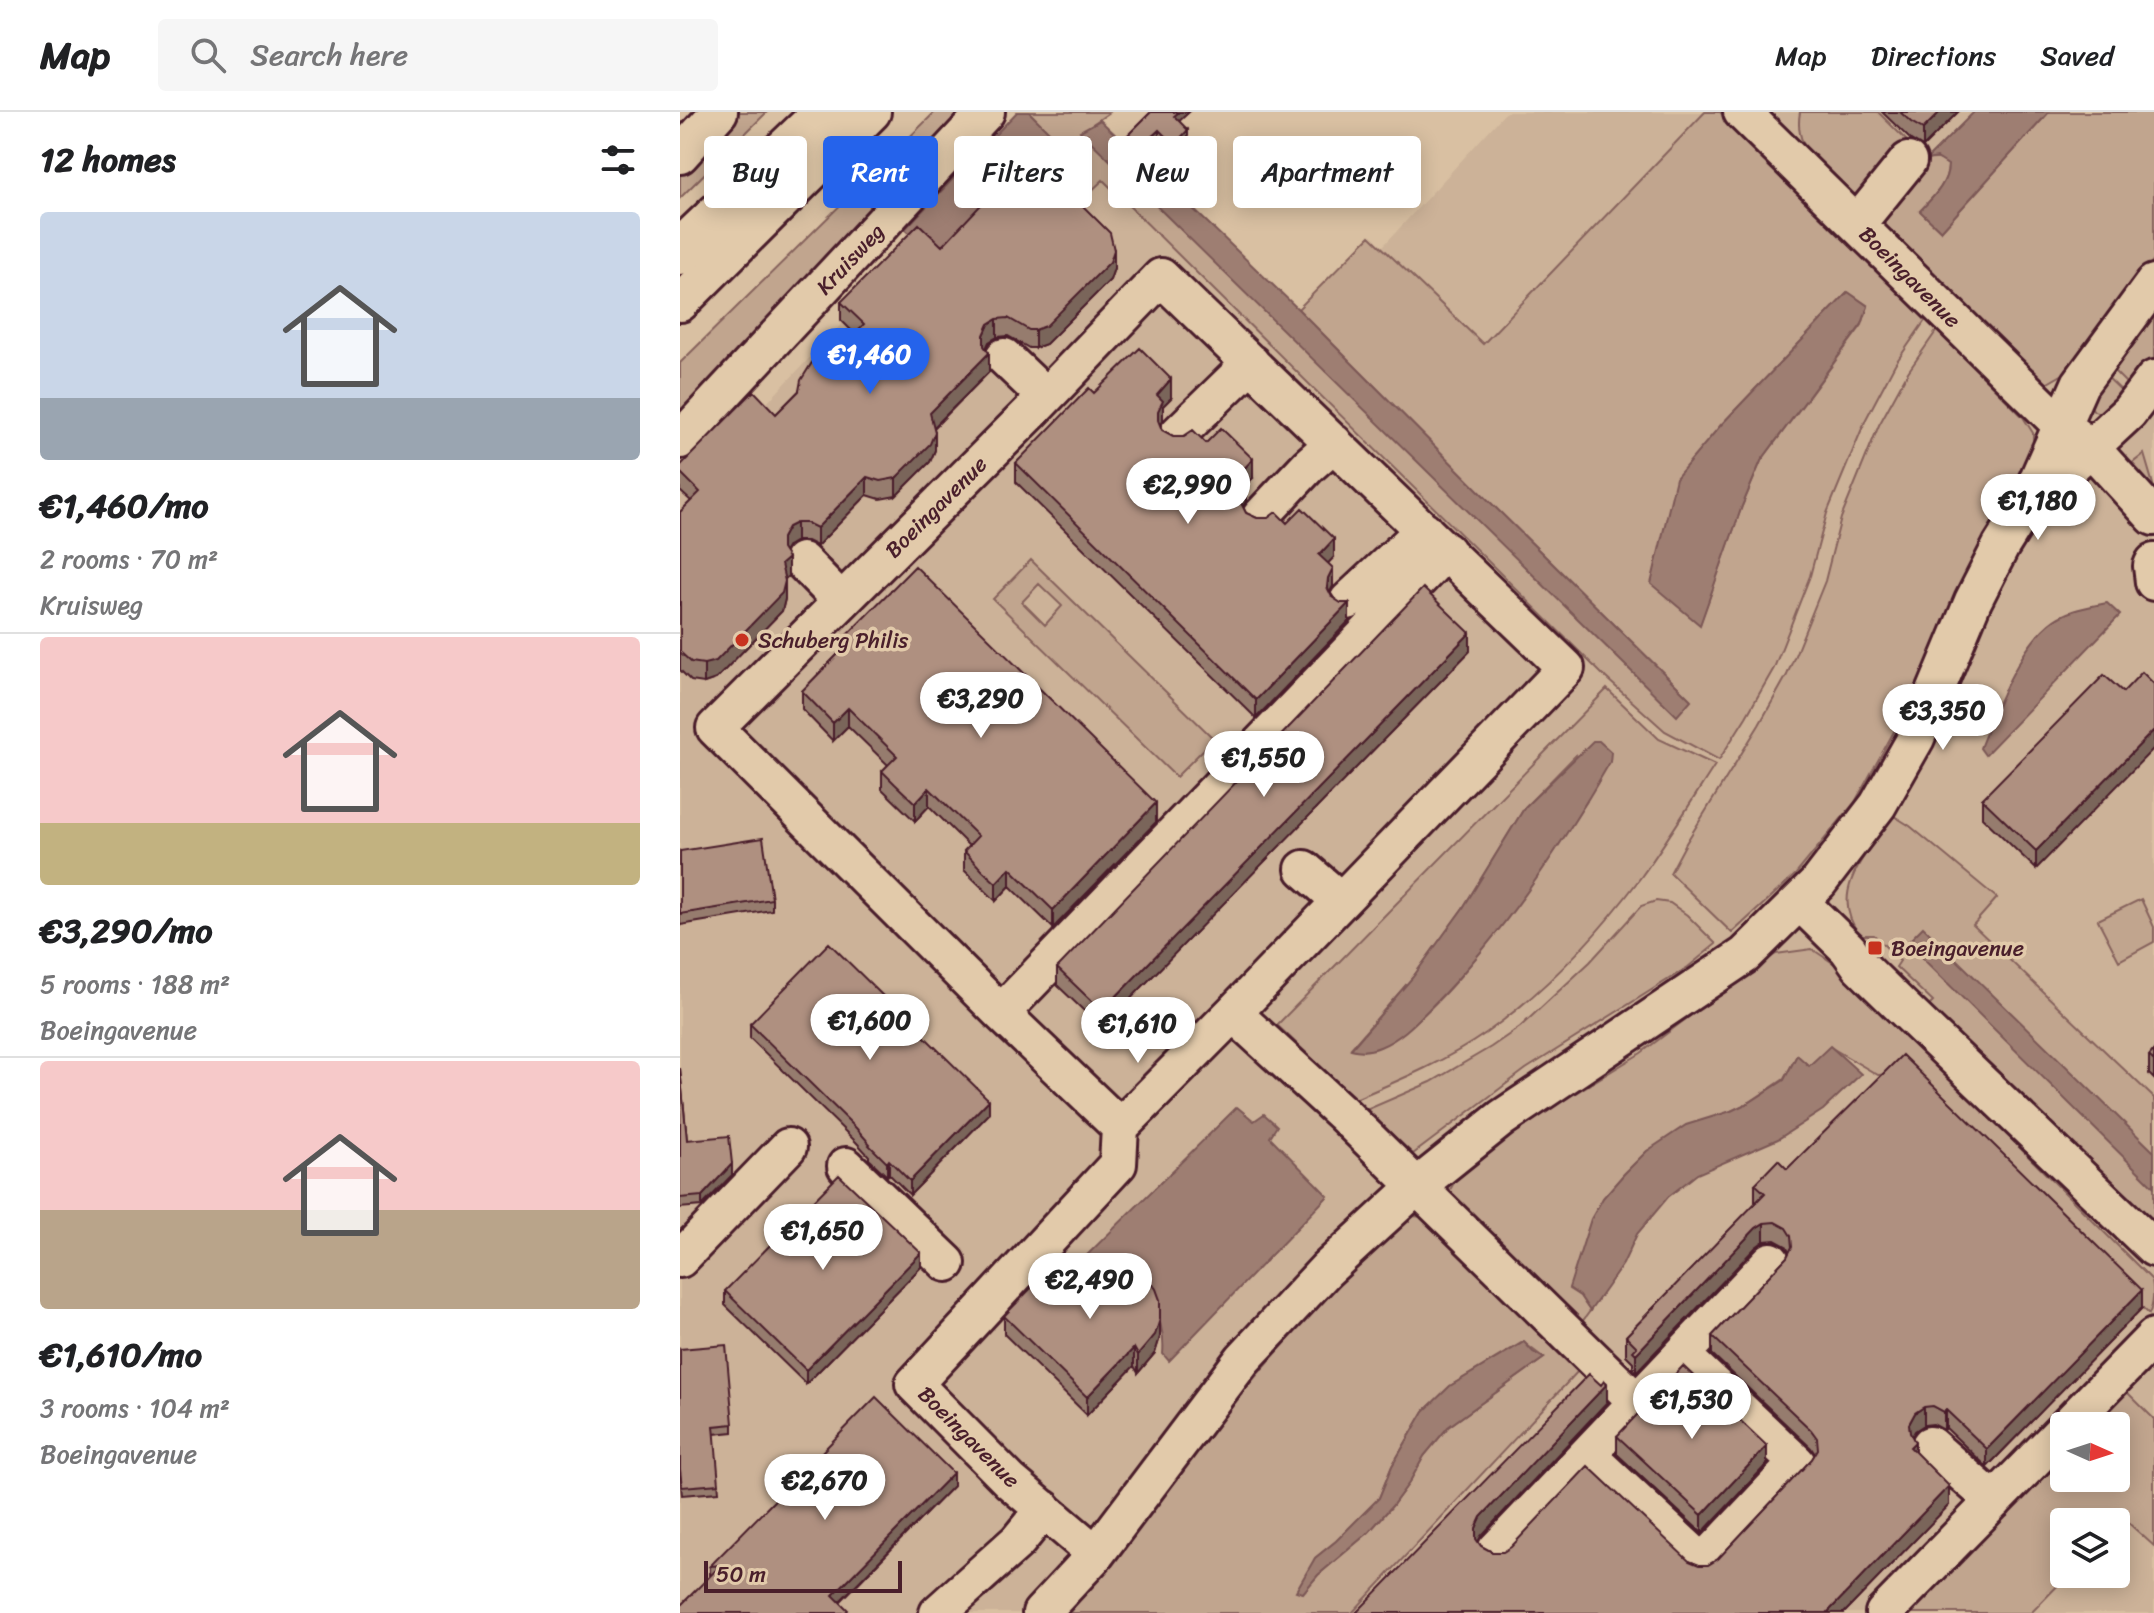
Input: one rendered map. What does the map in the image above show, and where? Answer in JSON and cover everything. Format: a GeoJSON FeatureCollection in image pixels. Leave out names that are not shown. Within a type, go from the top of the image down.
{"type":"FeatureCollection","features":[{"type":"Feature","properties":{"kind":"main road"},"geometry":{"type":"LineString","coordinates":[[680,214],[782,112]]}},
{"type":"Feature","properties":{"kind":"main road"},"geometry":{"type":"LineString","coordinates":[[680,252],[827,112]]}},
{"type":"Feature","properties":{"kind":"street"},"geometry":{"type":"LineString","coordinates":[[680,155],[719,112]]}},
{"type":"Feature","properties":{"kind":"street"},"geometry":{"type":"LineString","coordinates":[[680,303],[872,112]]}},
{"type":"Feature","properties":{"kind":"street","name":"Kruisweg"},"geometry":{"type":"LineString","coordinates":[[680,440],[986,112]]}},
{"type":"Feature","properties":{"kind":"street","name":"Boeingavenue"},"geometry":{"type":"LineString","coordinates":[[1757,117],[1857,224],[2062,426],[2091,448],[2154,517]]}},
{"type":"Feature","properties":{"kind":"street"},"geometry":{"type":"LineString","coordinates":[[1857,224],[1908,161]]}},
{"type":"Feature","properties":{"kind":"street","name":"Boeingavenue"},"geometry":{"type":"LineString","coordinates":[[1096,1554],[1010,1481],[914,1384],[1118,1164],[1120,1127],[1566,668],[1161,277],[715,728],[1120,1127]]}},
{"type":"Feature","properties":{"kind":"street"},"geometry":{"type":"LineString","coordinates":[[1045,1610],[1096,1554],[1243,1359],[1326,1270],[1416,1187],[1502,1118],[1745,955],[1800,902],[1843,852],[1878,805],[1930,707],[1978,591],[2026,506],[2071,401],[2088,371],[2154,283]]}},
{"type":"Feature","properties":{"kind":"street"},"geometry":{"type":"LineString","coordinates":[[1004,357],[1045,396]]}},
{"type":"Feature","properties":{"kind":"street"},"geometry":{"type":"LineString","coordinates":[[1178,434],[1251,363]]}},
{"type":"Feature","properties":{"kind":"street"},"geometry":{"type":"LineString","coordinates":[[2026,506],[2129,412],[2154,379]]}},
{"type":"Feature","properties":{"kind":"street"},"geometry":{"type":"LineString","coordinates":[[1261,516],[1334,443]]}},
{"type":"Feature","properties":{"kind":"street"},"geometry":{"type":"LineString","coordinates":[[1348,601],[1435,540]]}},
{"type":"Feature","properties":{"kind":"street"},"geometry":{"type":"LineString","coordinates":[[1001,1013],[1260,743],[1435,540]]}},
{"type":"Feature","properties":{"kind":"street"},"geometry":{"type":"LineString","coordinates":[[802,561],[841,601]]}},
{"type":"Feature","properties":{"kind":"street"},"geometry":{"type":"LineString","coordinates":[[2154,562],[2154,582]]}},
{"type":"Feature","properties":{"kind":"street"},"geometry":{"type":"LineString","coordinates":[[1304,869],[1341,901]]}},
{"type":"Feature","properties":{"kind":"street"},"geometry":{"type":"LineString","coordinates":[[1800,902],[1848,949],[1860,966],[2154,1248]]}},
{"type":"Feature","properties":{"kind":"street"},"geometry":{"type":"LineString","coordinates":[[1233,1013],[1342,1113],[1637,1402]]}},
{"type":"Feature","properties":{"kind":"street"},"geometry":{"type":"LineString","coordinates":[[680,1259],[788,1147]]}},
{"type":"Feature","properties":{"kind":"street"},"geometry":{"type":"LineString","coordinates":[[846,1166],[947,1263]]}},
{"type":"Feature","properties":{"kind":"street"},"geometry":{"type":"LineString","coordinates":[[1496,1550],[1771,1261]]}},
{"type":"Feature","properties":{"kind":"street"},"geometry":{"type":"LineString","coordinates":[[2081,1412],[2154,1337]]}},
{"type":"Feature","properties":{"kind":"street"},"geometry":{"type":"LineString","coordinates":[[1587,1455],[1703,1563],[1797,1463],[1682,1355]]}},
{"type":"Feature","properties":{"kind":"street"},"geometry":{"type":"LineString","coordinates":[[1884,1613],[1927,1549],[1994,1501],[2050,1443]]}},
{"type":"Feature","properties":{"kind":"street"},"geometry":{"type":"LineString","coordinates":[[1930,1445],[1994,1501]]}},
{"type":"Feature","properties":{"kind":"street"},"geometry":{"type":"LineString","coordinates":[[938,1613],[1018,1541],[1044,1509]]}},
{"type":"Feature","properties":{"kind":"shaded area"},"geometry":{"type":"Polygon","coordinates":[[[729,112],[767,112],[743,136],[707,136],[729,112]]]}},
{"type":"Feature","properties":{"kind":"shaded area"},"geometry":{"type":"Polygon","coordinates":[[[935,112],[966,112],[938,142],[938,136],[911,136],[935,112]]]}},
{"type":"Feature","properties":{"kind":"shaded area"},"geometry":{"type":"Polygon","coordinates":[[[1017,112],[1029,112],[1053,136],[994,136],[1017,112]]]}},
{"type":"Feature","properties":{"kind":"shaded area"},"geometry":{"type":"Polygon","coordinates":[[[1029,112],[1110,112],[1081,132],[1085,136],[1053,136],[1029,112]]]}},
{"type":"Feature","properties":{"kind":"shaded area"},"geometry":{"type":"Polygon","coordinates":[[[1506,112],[2154,112],[2154,1613],[680,1613],[680,495],[954,205],[954,208],[1092,208],[1092,170],[1108,185],[1108,208],[1133,208],[1287,351],[1506,112]]]}},
{"type":"Feature","properties":{"kind":"shaded area"},"geometry":{"type":"Polygon","coordinates":[[[1705,112],[1720,112],[1926,319],[1895,364],[1866,419],[1827,513],[1810,576],[1774,668],[1719,760],[1665,731],[1606,678],[1131,208],[1163,208],[1691,700],[1298,309],[1370,236],[1483,344],[1705,112]],[[1848,292],[1720,426],[1700,624],[1761,461],[1862,325],[1868,306],[1848,292]]]}},
{"type":"Feature","properties":{"kind":"shaded area"},"geometry":{"type":"Polygon","coordinates":[[[1800,112],[1878,112],[1926,160],[1938,159],[1948,165],[1942,184],[1920,211],[1941,231],[2049,112],[2154,112],[2154,259],[2092,343],[2065,373],[2046,384],[2036,382],[1826,172],[1804,145],[1799,131],[1800,112]]]}},
{"type":"Feature","properties":{"kind":"shaded area"},"geometry":{"type":"Polygon","coordinates":[[[1974,112],[2049,112],[1941,231],[1920,211],[1942,184],[1948,165],[1937,158],[1926,160],[1974,112]]]}},
{"type":"Feature","properties":{"kind":"shaded area"},"geometry":{"type":"Polygon","coordinates":[[[1036,118],[1055,136],[1019,136],[1036,118]]]}},
{"type":"Feature","properties":{"kind":"shaded area"},"geometry":{"type":"Polygon","coordinates":[[[1100,120],[1117,136],[1108,136],[1108,158],[1092,143],[1092,136],[1085,136],[1080,131],[1100,120]]]}},
{"type":"Feature","properties":{"kind":"shaded area"},"geometry":{"type":"Polygon","coordinates":[[[704,140],[704,174],[680,198],[680,166],[704,140]]]}},
{"type":"Feature","properties":{"kind":"shaded area"},"geometry":{"type":"Polygon","coordinates":[[[1092,142],[1108,157],[1108,185],[1103,180],[1092,190],[1092,142]]]}},
{"type":"Feature","properties":{"kind":"shaded area"},"geometry":{"type":"Polygon","coordinates":[[[954,178],[954,208],[1046,208],[937,258],[905,229],[925,208],[938,208],[938,195],[954,178]]]}},
{"type":"Feature","properties":{"kind":"shaded area"},"geometry":{"type":"Polygon","coordinates":[[[837,208],[877,208],[680,420],[680,363],[837,208]]]}},
{"type":"Feature","properties":{"kind":"shaded area"},"geometry":{"type":"Polygon","coordinates":[[[1159,208],[1192,208],[1298,309],[1691,700],[1677,716],[1159,208]]]}},
{"type":"Feature","properties":{"kind":"shaded area"},"geometry":{"type":"Polygon","coordinates":[[[1848,292],[1868,306],[1862,324],[1761,461],[1700,625],[1651,584],[1676,478],[1720,426],[1848,292]]]}},
{"type":"Feature","properties":{"kind":"shaded area"},"geometry":{"type":"Polygon","coordinates":[[[2154,299],[2154,358],[2135,392],[2106,363],[2154,299]]]}},
{"type":"Feature","properties":{"kind":"shaded area"},"geometry":{"type":"Polygon","coordinates":[[[1937,330],[2023,417],[2033,433],[2033,458],[1949,610],[1917,690],[1855,802],[1796,874],[1732,933],[1670,873],[1787,675],[1825,581],[1841,518],[1879,425],[1908,372],[1937,330]]]}},
{"type":"Feature","properties":{"kind":"shaded area"},"geometry":{"type":"Polygon","coordinates":[[[2100,370],[2130,399],[2103,414],[2094,411],[2089,404],[2100,370]]]}},
{"type":"Feature","properties":{"kind":"shaded area"},"geometry":{"type":"Polygon","coordinates":[[[2144,454],[2154,488],[2154,492],[2130,465],[2144,454]]]}},
{"type":"Feature","properties":{"kind":"shaded area"},"geometry":{"type":"Polygon","coordinates":[[[1031,560],[1214,739],[1176,777],[993,599],[1031,560]],[[1039,584],[1022,602],[1045,625],[1062,606],[1039,584]]]}},
{"type":"Feature","properties":{"kind":"shaded area"},"geometry":{"type":"Polygon","coordinates":[[[2107,603],[2120,615],[1985,755],[1980,748],[2000,699],[2038,635],[2062,615],[2107,603]]]}},
{"type":"Feature","properties":{"kind":"shaded area"},"geometry":{"type":"Polygon","coordinates":[[[1607,689],[1659,739],[1715,765],[1641,877],[1588,941],[1508,1017],[1455,1052],[1355,1099],[1277,1025],[1607,689]],[[1576,755],[1525,807],[1463,908],[1413,977],[1351,1048],[1378,1046],[1410,1026],[1445,993],[1515,907],[1587,801],[1576,755]]]}},
{"type":"Feature","properties":{"kind":"shaded area"},"geometry":{"type":"Polygon","coordinates":[[[1593,741],[1599,741],[1611,752],[1610,762],[1507,920],[1459,978],[1409,1029],[1376,1048],[1362,1051],[1351,1049],[1413,977],[1463,908],[1525,807],[1593,741]]]}},
{"type":"Feature","properties":{"kind":"shaded area"},"geometry":{"type":"Polygon","coordinates":[[[1894,816],[1997,898],[1973,925],[2154,1098],[2154,1227],[1929,1006],[1933,1002],[1896,967],[1900,961],[1874,935],[1860,935],[1847,903],[1849,887],[1863,857],[1894,816]]]}},
{"type":"Feature","properties":{"kind":"shaded area"},"geometry":{"type":"Polygon","coordinates":[[[2141,899],[2154,927],[2154,942],[2119,961],[2098,920],[2141,899]]]}},
{"type":"Feature","properties":{"kind":"shaded area"},"geometry":{"type":"Polygon","coordinates":[[[1656,901],[1670,903],[1687,915],[1716,944],[1688,967],[1526,1069],[1413,1154],[1366,1110],[1431,1082],[1520,1027],[1590,962],[1641,906],[1656,901]]]}},
{"type":"Feature","properties":{"kind":"shaded area"},"geometry":{"type":"Polygon","coordinates":[[[1923,927],[2154,1152],[2154,1187],[1907,943],[1923,927]]]}},
{"type":"Feature","properties":{"kind":"shaded area"},"geometry":{"type":"Polygon","coordinates":[[[1812,949],[1839,967],[2152,1280],[2153,1297],[2149,1314],[1902,1073],[1878,1075],[1830,1047],[1809,1066],[1797,1055],[1784,1079],[1750,1102],[1647,1151],[1624,1174],[1603,1198],[1569,1289],[1580,1296],[1590,1311],[1579,1326],[1447,1195],[1459,1174],[1541,1114],[1641,1053],[1744,975],[1776,954],[1812,949]]]}},
{"type":"Feature","properties":{"kind":"shaded area"},"geometry":{"type":"Polygon","coordinates":[[[1830,1046],[1861,1074],[1823,1110],[1778,1139],[1697,1174],[1668,1197],[1637,1234],[1623,1264],[1590,1311],[1580,1296],[1569,1288],[1591,1219],[1603,1198],[1624,1174],[1647,1151],[1686,1125],[1731,1111],[1784,1080],[1797,1055],[1809,1066],[1830,1046]]]}},
{"type":"Feature","properties":{"kind":"shaded area"},"geometry":{"type":"Polygon","coordinates":[[[1237,1107],[1254,1121],[1264,1114],[1277,1126],[1270,1137],[1328,1196],[1169,1361],[1163,1354],[1161,1325],[1150,1298],[1093,1281],[1077,1265],[1237,1107]]]}},
{"type":"Feature","properties":{"kind":"shaded area"},"geometry":{"type":"Polygon","coordinates":[[[1409,1216],[1430,1217],[1580,1369],[1352,1613],[1069,1613],[1127,1542],[1204,1436],[1331,1290],[1409,1216]],[[1523,1342],[1450,1386],[1424,1411],[1392,1466],[1379,1498],[1315,1558],[1303,1592],[1318,1575],[1369,1532],[1392,1506],[1424,1456],[1448,1427],[1544,1358],[1523,1342]]]}},
{"type":"Feature","properties":{"kind":"shaded area"},"geometry":{"type":"Polygon","coordinates":[[[1524,1342],[1544,1358],[1448,1427],[1424,1456],[1392,1506],[1369,1532],[1318,1575],[1303,1593],[1296,1591],[1315,1558],[1379,1498],[1392,1466],[1424,1411],[1450,1386],[1524,1342]]]}},
{"type":"Feature","properties":{"kind":"shaded area"},"geometry":{"type":"Polygon","coordinates":[[[2120,1385],[2154,1419],[2154,1546],[2130,1524],[2130,1508],[2050,1508],[2050,1588],[2055,1588],[2031,1613],[1901,1613],[2050,1459],[2050,1492],[2130,1492],[2130,1412],[2094,1412],[2120,1385]]]}},
{"type":"Feature","properties":{"kind":"building"},"geometry":{"type":"Polygon","coordinates":[[[1151,112],[1179,112],[1174,116],[1188,130],[1182,136],[1165,136],[1159,130],[1152,136],[1127,136],[1151,112]]]}},
{"type":"Feature","properties":{"kind":"building"},"geometry":{"type":"Polygon","coordinates":[[[1900,112],[1940,112],[1923,129],[1900,112]]]}},
{"type":"Feature","properties":{"kind":"building"},"geometry":{"type":"Polygon","coordinates":[[[978,208],[1085,208],[1110,233],[1114,250],[1110,262],[1046,326],[1029,330],[1008,318],[989,324],[984,335],[984,346],[989,353],[930,413],[935,432],[930,444],[896,478],[880,481],[867,477],[817,528],[807,523],[788,527],[782,538],[782,549],[788,558],[781,564],[785,581],[782,593],[716,661],[704,664],[691,662],[680,652],[680,512],[700,492],[680,472],[680,466],[754,391],[776,414],[799,391],[801,380],[813,361],[821,354],[842,347],[864,324],[841,302],[919,224],[942,246],[978,208]]]}},
{"type":"Feature","properties":{"kind":"building"},"geometry":{"type":"Polygon","coordinates":[[[1140,348],[1171,379],[1157,395],[1163,401],[1158,411],[1162,430],[1173,436],[1184,436],[1193,430],[1206,443],[1221,428],[1253,459],[1238,475],[1246,483],[1240,494],[1246,513],[1257,518],[1268,518],[1276,512],[1287,523],[1302,508],[1334,539],[1319,555],[1333,568],[1327,587],[1332,597],[1341,603],[1349,603],[1256,700],[1016,463],[1089,388],[1094,393],[1140,348]]]}},
{"type":"Feature","properties":{"kind":"building"},"geometry":{"type":"Polygon","coordinates":[[[915,566],[1156,803],[1053,910],[1010,868],[996,883],[983,871],[964,851],[978,836],[929,788],[915,803],[895,784],[882,771],[897,756],[848,708],[833,723],[802,691],[846,646],[841,641],[915,566]]]}},
{"type":"Feature","properties":{"kind":"building"},"geometry":{"type":"Polygon","coordinates":[[[1423,588],[1470,633],[1102,1011],[1057,968],[1423,588]]]}},
{"type":"Feature","properties":{"kind":"building"},"geometry":{"type":"Polygon","coordinates":[[[2142,672],[2154,684],[2154,730],[2036,851],[1982,799],[2104,675],[2123,692],[2142,672]]]}},
{"type":"Feature","properties":{"kind":"building"},"geometry":{"type":"Polygon","coordinates":[[[763,838],[772,899],[680,914],[680,851],[763,838]]]}},
{"type":"Feature","properties":{"kind":"building"},"geometry":{"type":"Polygon","coordinates":[[[829,943],[989,1100],[910,1181],[889,1160],[887,1163],[856,1128],[750,1024],[829,943]]]}},
{"type":"Feature","properties":{"kind":"building"},"geometry":{"type":"Polygon","coordinates":[[[1902,1055],[2142,1290],[1987,1449],[1946,1410],[1944,1412],[1933,1406],[1915,1413],[1909,1424],[1915,1442],[1910,1447],[1949,1486],[1827,1613],[1356,1613],[1589,1374],[1601,1385],[1604,1381],[1607,1384],[1481,1517],[1476,1528],[1476,1539],[1492,1552],[1503,1552],[1511,1547],[1588,1466],[1689,1561],[1708,1565],[1718,1559],[1818,1449],[1817,1438],[1811,1430],[1712,1336],[1787,1257],[1792,1247],[1786,1228],[1775,1222],[1756,1228],[1636,1354],[1633,1351],[1637,1347],[1626,1336],[1765,1193],[1755,1184],[1778,1160],[1787,1169],[1902,1055]]]}},
{"type":"Feature","properties":{"kind":"building"},"geometry":{"type":"Polygon","coordinates":[[[680,1068],[687,1140],[729,1136],[732,1164],[702,1196],[680,1198],[680,1068]]]}},
{"type":"Feature","properties":{"kind":"building"},"geometry":{"type":"Polygon","coordinates":[[[839,1175],[921,1253],[806,1370],[725,1291],[839,1175]]]}},
{"type":"Feature","properties":{"kind":"building"},"geometry":{"type":"Polygon","coordinates":[[[1101,1261],[1122,1261],[1145,1274],[1160,1300],[1160,1319],[1155,1335],[1138,1355],[1134,1348],[1087,1397],[1004,1316],[1041,1278],[1061,1298],[1070,1279],[1101,1261]]]}},
{"type":"Feature","properties":{"kind":"building"},"geometry":{"type":"Polygon","coordinates":[[[726,1345],[733,1424],[714,1426],[719,1484],[682,1487],[680,1349],[726,1345]]]}},
{"type":"Feature","properties":{"kind":"building"},"geometry":{"type":"Polygon","coordinates":[[[1683,1366],[1767,1446],[1702,1515],[1617,1436],[1683,1366]]]}},
{"type":"Feature","properties":{"kind":"building"},"geometry":{"type":"Polygon","coordinates":[[[876,1397],[953,1473],[833,1595],[848,1610],[845,1613],[680,1613],[680,1606],[721,1565],[710,1566],[876,1397]]]}},
{"type":"Feature","properties":{"kind":"place","name":"Schuberg Philis"},"geometry":{"type":"Point","coordinates":[742,640]}},
{"type":"Feature","properties":{"kind":"place","name":"Boeingavenue"},"geometry":{"type":"Point","coordinates":[1875,948]}}]}
